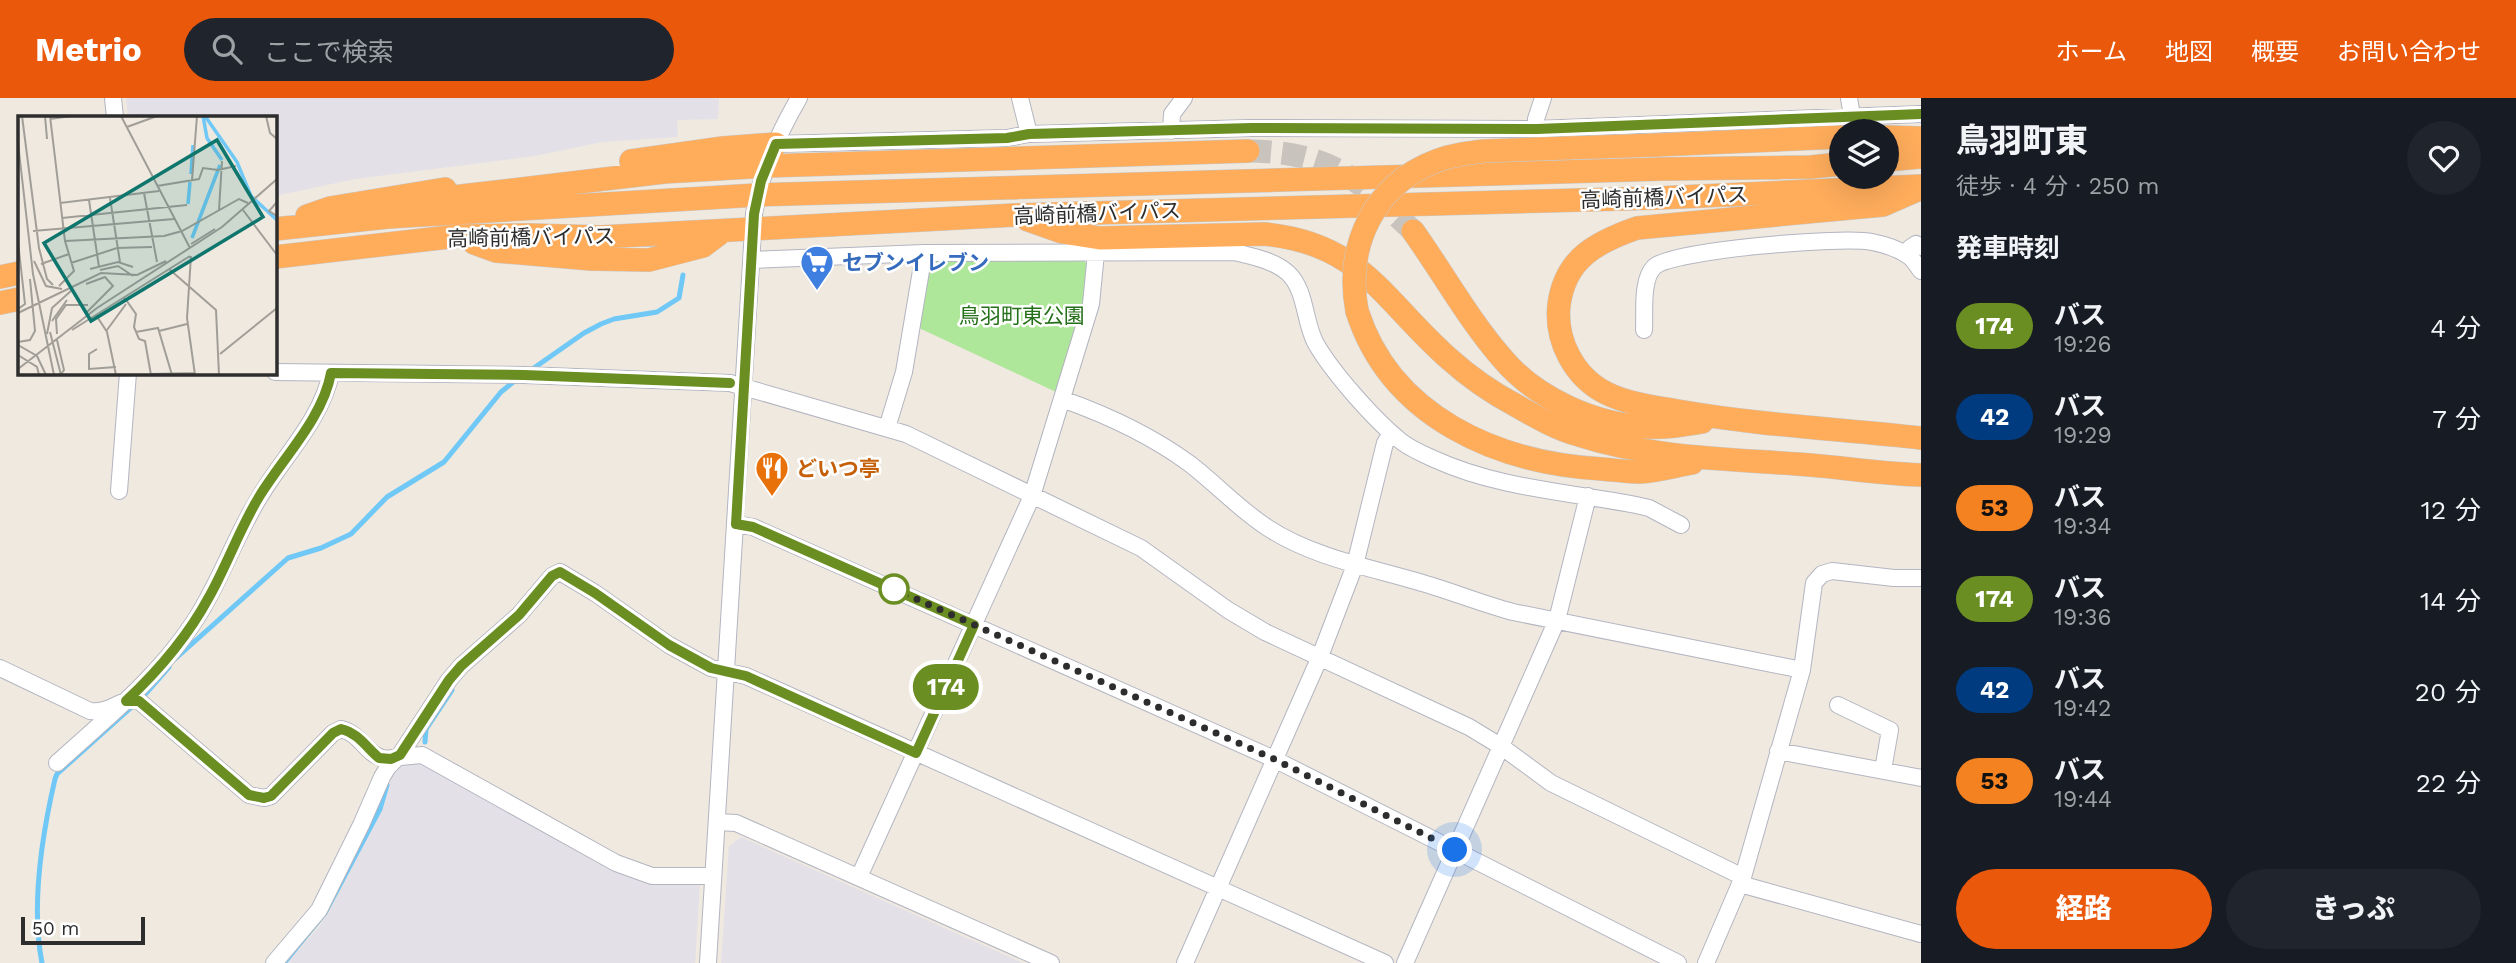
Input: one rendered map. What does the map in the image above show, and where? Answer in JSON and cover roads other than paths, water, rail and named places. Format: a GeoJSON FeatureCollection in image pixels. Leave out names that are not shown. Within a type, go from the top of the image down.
{"type":"FeatureCollection","features":[{"type":"Feature","properties":{"kind":"highway"},"geometry":{"type":"LineString","coordinates":[[1899,137],[1921,138]]}},
{"type":"Feature","properties":{"kind":"highway"},"geometry":{"type":"LineString","coordinates":[[1720,459],[1640,472],[1584,468],[1535,461],[1480,442],[1452,428],[1408,394],[1368,342],[1357,311],[1354,267],[1365,226],[1389,193],[1418,170],[1435,161],[1456,155],[1483,151],[1829,138]]}},
{"type":"Feature","properties":{"kind":"highway"},"geometry":{"type":"LineString","coordinates":[[276,229],[330,208],[369,201],[677,154],[776,144]]}},
{"type":"Feature","properties":{"kind":"highway"},"geometry":{"type":"LineString","coordinates":[[388,217],[453,197],[652,174],[766,166],[1248,151]]}},
{"type":"Feature","properties":{"kind":"highway"},"geometry":{"type":"LineString","coordinates":[[1899,159],[1921,157]]}},
{"type":"Feature","properties":{"kind":"highway","name":"高崎前橋バイパス"},"geometry":{"type":"LineString","coordinates":[[276,229],[388,217],[757,195],[1829,165]]}},
{"type":"Feature","properties":{"kind":"highway"},"geometry":{"type":"LineString","coordinates":[[1921,187],[1883,205],[1637,228],[1607,239],[1576,262],[1570,272],[1560,299],[1558,330],[1580,373],[1604,392],[1621,399],[1723,419],[1921,438]]}},
{"type":"Feature","properties":{"kind":"highway","name":"高崎前橋バイパス"},"geometry":{"type":"LineString","coordinates":[[276,257],[458,236],[528,234],[601,237],[1016,215],[1657,198],[1921,187]]}},
{"type":"Feature","properties":{"kind":"highway"},"geometry":{"type":"LineString","coordinates":[[1016,215],[1062,232],[1100,238],[1264,234],[1321,247],[1363,271],[1447,357],[1516,406],[1576,435],[1605,443],[1720,459],[1916,476]]}},
{"type":"Feature","properties":{"kind":"highway"},"geometry":{"type":"LineString","coordinates":[[1413,231],[1503,360],[1546,395],[1591,416],[1631,425],[1661,427],[1723,419]]}},
{"type":"Feature","properties":{"kind":"street"},"geometry":{"type":"LineString","coordinates":[[113,98],[115,116]]}},
{"type":"Feature","properties":{"kind":"street"},"geometry":{"type":"LineString","coordinates":[[708,963],[753,230],[757,195],[766,166],[799,98]]}},
{"type":"Feature","properties":{"kind":"street"},"geometry":{"type":"LineString","coordinates":[[1020,98],[1029,134]]}},
{"type":"Feature","properties":{"kind":"street"},"geometry":{"type":"LineString","coordinates":[[1171,131],[1172,114],[1184,98]]}},
{"type":"Feature","properties":{"kind":"street"},"geometry":{"type":"LineString","coordinates":[[1537,129],[1536,119],[1543,98]]}},
{"type":"Feature","properties":{"kind":"street"},"geometry":{"type":"LineString","coordinates":[[1849,98],[1852,116]]}},
{"type":"Feature","properties":{"kind":"street"},"geometry":{"type":"LineString","coordinates":[[776,144],[1252,128],[1537,129],[1921,114]]}},
{"type":"Feature","properties":{"kind":"street"},"geometry":{"type":"LineString","coordinates":[[1644,330],[1648,277],[1652,268],[1682,256],[1780,245],[1835,241],[1873,242],[1915,251],[1921,271]]}},
{"type":"Feature","properties":{"kind":"street"},"geometry":{"type":"LineString","coordinates":[[752,260],[924,253],[1235,252],[1274,263],[1288,273],[1300,291],[1310,331],[1332,366],[1391,433],[1409,447],[1468,474],[1493,481],[1649,508],[1681,525]]}},
{"type":"Feature","properties":{"kind":"street"},"geometry":{"type":"LineString","coordinates":[[887,428],[904,372],[924,253]]}},
{"type":"Feature","properties":{"kind":"street"},"geometry":{"type":"LineString","coordinates":[[859,877],[1032,496],[1091,304],[1096,253]]}},
{"type":"Feature","properties":{"kind":"street"},"geometry":{"type":"LineString","coordinates":[[276,372],[524,375],[730,383],[906,434],[1142,548],[1244,620],[1320,659],[1469,727],[1551,782],[1741,880],[1921,934]]}},
{"type":"Feature","properties":{"kind":"street"},"geometry":{"type":"LineString","coordinates":[[57,763],[154,673],[199,614],[257,500],[307,427],[323,397],[331,373]]}},
{"type":"Feature","properties":{"kind":"street"},"geometry":{"type":"LineString","coordinates":[[119,491],[128,374]]}},
{"type":"Feature","properties":{"kind":"street"},"geometry":{"type":"LineString","coordinates":[[1062,399],[1155,442],[1189,464],[1254,518],[1279,535],[1356,565],[1415,580],[1480,603],[1802,670]]}},
{"type":"Feature","properties":{"kind":"street"},"geometry":{"type":"LineString","coordinates":[[1185,963],[1320,659],[1356,565],[1385,443],[1391,433]]}},
{"type":"Feature","properties":{"kind":"street"},"geometry":{"type":"LineString","coordinates":[[1405,963],[1557,620],[1588,496]]}},
{"type":"Feature","properties":{"kind":"street"},"geometry":{"type":"LineString","coordinates":[[736,524],[753,527],[1274,759],[1678,963]]}},
{"type":"Feature","properties":{"kind":"street"},"geometry":{"type":"LineString","coordinates":[[1706,963],[1741,880],[1802,670],[1814,583],[1822,574],[1832,570],[1894,578],[1921,578]]}},
{"type":"Feature","properties":{"kind":"street"},"geometry":{"type":"LineString","coordinates":[[274,963],[319,910],[388,766],[400,755],[449,680],[519,615],[552,576],[560,572],[669,645],[711,668],[746,676],[1385,963]]}},
{"type":"Feature","properties":{"kind":"street"},"geometry":{"type":"LineString","coordinates":[[0,668],[90,711],[101,712],[126,701],[139,701],[249,795],[256,798],[271,796],[333,733],[341,729],[359,737],[379,758],[422,755],[616,863],[652,876],[713,876]]}},
{"type":"Feature","properties":{"kind":"street"},"geometry":{"type":"LineString","coordinates":[[1838,705],[1889,730],[1883,770]]}},
{"type":"Feature","properties":{"kind":"street"},"geometry":{"type":"LineString","coordinates":[[1778,751],[1921,778]]}},
{"type":"Feature","properties":{"kind":"street"},"geometry":{"type":"LineString","coordinates":[[718,822],[736,823],[1051,963]]}},
{"type":"Feature","properties":{"kind":"waterway"},"geometry":{"type":"LineString","coordinates":[[531,370],[601,324],[614,319],[657,312],[679,298],[683,275]]}},
{"type":"Feature","properties":{"kind":"waterway"},"geometry":{"type":"LineString","coordinates":[[175,659],[288,558],[321,548],[351,534],[387,497],[444,462],[501,392],[517,379]]}},
{"type":"Feature","properties":{"kind":"waterway"},"geometry":{"type":"LineString","coordinates":[[141,699],[169,667]]}},
{"type":"Feature","properties":{"kind":"waterway"},"geometry":{"type":"LineString","coordinates":[[425,742],[426,729],[452,690]]}},
{"type":"Feature","properties":{"kind":"waterway"},"geometry":{"type":"LineString","coordinates":[[42,963],[38,895],[46,824],[55,779],[57,774],[134,705]]}},
{"type":"Feature","properties":{"kind":"waterway"},"geometry":{"type":"LineString","coordinates":[[284,963],[325,913],[380,809],[387,785]]}},
{"type":"Feature","properties":{"kind":"tunnel"},"geometry":{"type":"LineString","coordinates":[[1248,151],[1300,156],[1340,171],[1375,196],[1413,231]]}},
{"type":"Feature","properties":{"kind":"place","name":"セブンイレブン"},"geometry":{"type":"Point","coordinates":[817,292]}},
{"type":"Feature","properties":{"kind":"place","name":"どいつ亭"},"geometry":{"type":"Point","coordinates":[772,498]}},
{"type":"Feature","properties":{"kind":"park label","name":"鳥羽町東公園"},"geometry":{"type":"Point","coordinates":[1022,315]}}]}
